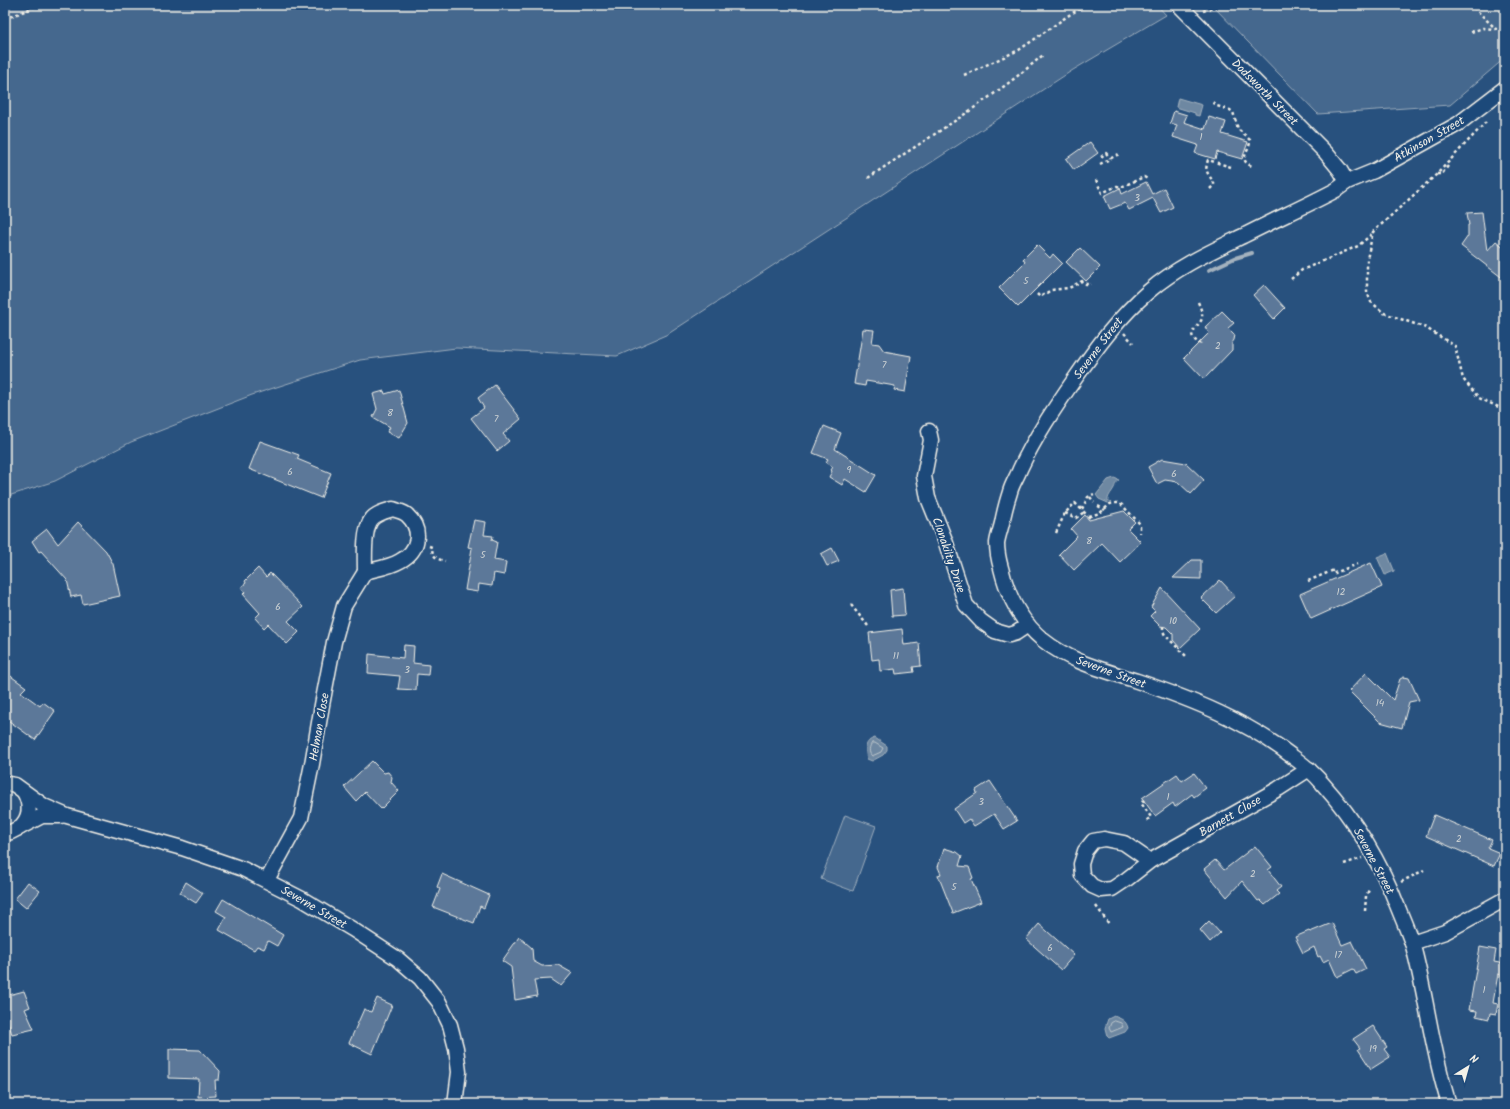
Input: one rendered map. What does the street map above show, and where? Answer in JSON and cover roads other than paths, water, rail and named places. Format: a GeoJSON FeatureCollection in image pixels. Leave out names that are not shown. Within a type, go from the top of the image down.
{"type":"FeatureCollection","features":[{"type":"Feature","properties":{"kind":"street","name":"Dodsworth Street"},"geometry":{"type":"LineString","coordinates":[[1179,5],[1326,153],[1340,170],[1347,182]]}},
{"type":"Feature","properties":{"kind":"street","name":"Atkinson Street"},"geometry":{"type":"LineString","coordinates":[[1347,182],[1374,171],[1458,124],[1505,88]]}},
{"type":"Feature","properties":{"kind":"street","name":"Severne Street"},"geometry":{"type":"LineString","coordinates":[[1347,182],[1336,190],[1208,253],[1177,270],[1150,290],[1121,317],[1091,355],[1029,450],[1010,492],[997,544],[999,563],[1010,599],[1017,611],[1042,639],[1059,651],[1073,659],[1098,669],[1135,680],[1213,709],[1246,725],[1278,745],[1309,769],[1321,781],[1350,817],[1370,847],[1391,889],[1412,943],[1442,1085],[1449,1104]]}},
{"type":"Feature","properties":{"kind":"street","name":"Clonakilty Drive"},"geometry":{"type":"LineString","coordinates":[[929,431],[931,440],[924,476],[928,498],[945,540],[966,605],[981,621],[995,631],[1009,635],[1016,633],[1028,625]]}},
{"type":"Feature","properties":{"kind":"street"},"geometry":{"type":"LineString","coordinates":[[393,509],[406,514],[416,528],[418,534],[417,543],[401,561],[365,572],[366,534],[371,520],[382,512],[393,509]]}},
{"type":"Feature","properties":{"kind":"street","name":"Helman Close"},"geometry":{"type":"LineString","coordinates":[[267,880],[300,818],[312,764],[334,642],[344,606],[365,572]]}},
{"type":"Feature","properties":{"kind":"street","name":"Barnett Close"},"geometry":{"type":"LineString","coordinates":[[1150,861],[1124,843],[1104,839],[1093,841],[1085,851],[1081,864],[1082,875],[1092,886],[1101,890],[1112,889],[1128,879],[1150,861],[1272,792],[1309,769]]}},
{"type":"Feature","properties":{"kind":"street","name":"Severne Street"},"geometry":{"type":"LineString","coordinates":[[5,782],[15,785],[44,806],[67,816],[114,828],[243,868],[302,899],[352,928],[398,959],[420,978],[439,1002],[450,1026],[456,1048],[459,1072],[455,1104]]}},
{"type":"Feature","properties":{"kind":"street"},"geometry":{"type":"LineString","coordinates":[[19,828],[27,818],[29,809],[28,800],[24,792]]}},
{"type":"Feature","properties":{"kind":"street","name":"Severne Street"},"geometry":{"type":"LineString","coordinates":[[5,833],[11,832],[42,816],[67,816]]}},
{"type":"Feature","properties":{"kind":"street"},"geometry":{"type":"LineString","coordinates":[[1412,943],[1445,932],[1505,899]]}},
{"type":"Feature","properties":{"kind":"water"},"geometry":{"type":"Polygon","coordinates":[[[1178,98],[1202,105],[1199,116],[1195,115],[1195,113],[1176,107],[1178,98]]]}},
{"type":"Feature","properties":{"kind":"water"},"geometry":{"type":"Polygon","coordinates":[[[1114,478],[1119,480],[1116,482],[1109,497],[1108,503],[1099,499],[1096,495],[1108,480],[1114,478]]]}},
{"type":"Feature","properties":{"kind":"water"},"geometry":{"type":"Polygon","coordinates":[[[1387,553],[1394,571],[1385,575],[1377,557],[1387,553]]]}},
{"type":"Feature","properties":{"kind":"water"},"geometry":{"type":"Polygon","coordinates":[[[875,738],[887,746],[887,750],[883,755],[872,761],[867,759],[866,746],[871,739],[875,738]]]}},
{"type":"Feature","properties":{"kind":"water"},"geometry":{"type":"Polygon","coordinates":[[[1114,1016],[1125,1021],[1128,1028],[1125,1032],[1109,1038],[1105,1028],[1108,1019],[1114,1016]]]}},
{"type":"Feature","properties":{"kind":"waterway"},"geometry":{"type":"LineString","coordinates":[[1209,270],[1235,258],[1252,253]]}}]}
